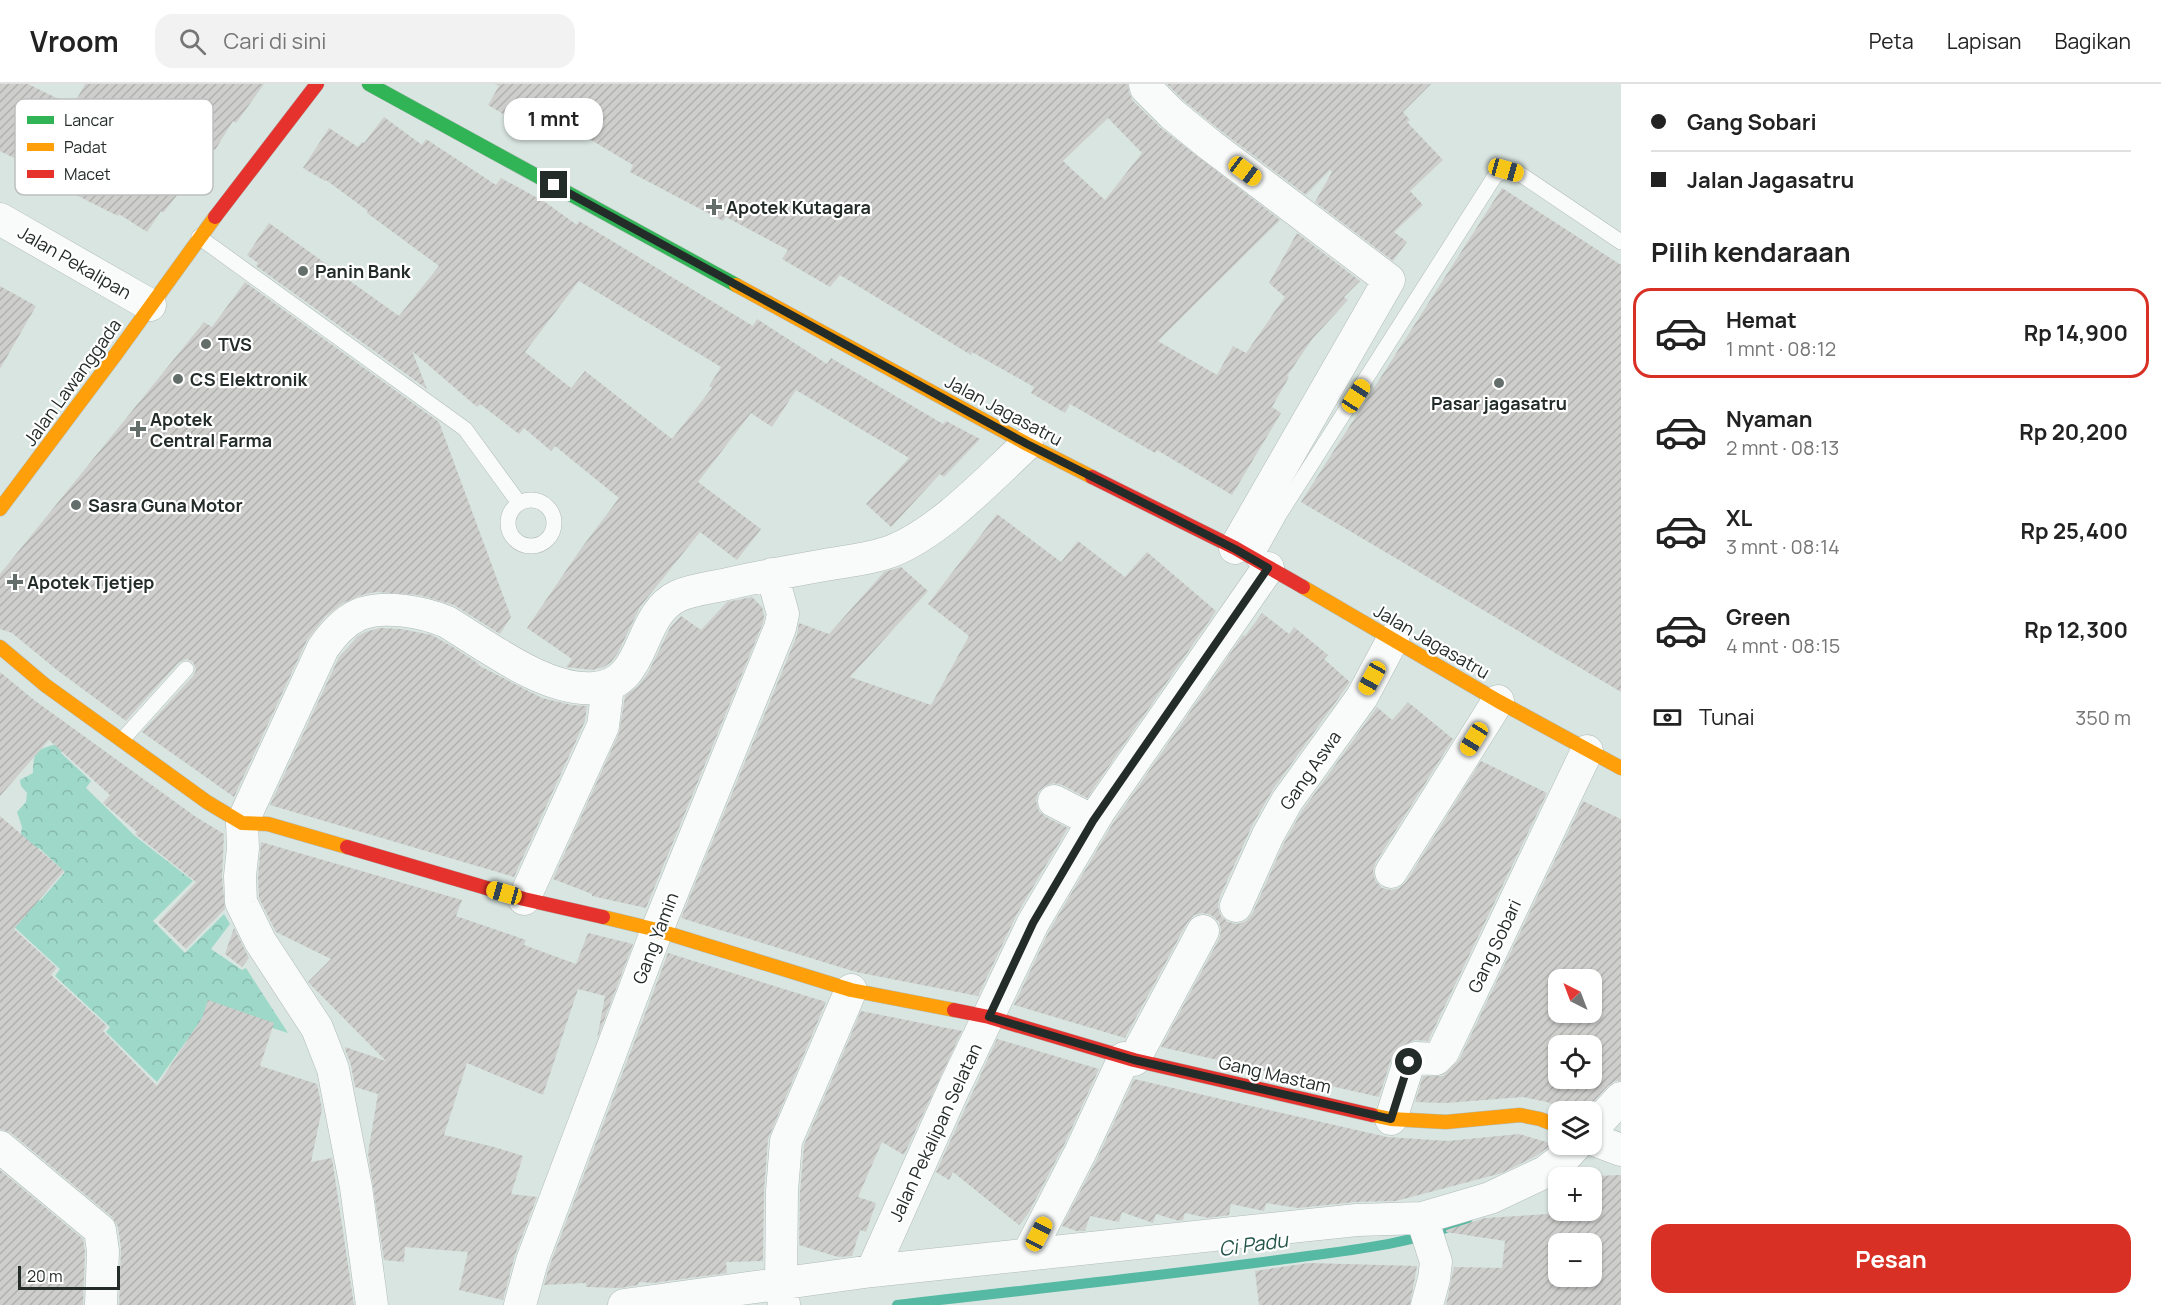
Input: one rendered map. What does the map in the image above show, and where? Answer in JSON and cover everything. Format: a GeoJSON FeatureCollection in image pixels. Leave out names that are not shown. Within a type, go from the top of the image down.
{"type":"FeatureCollection","features":[{"type":"Feature","properties":{"kind":"street","name":"Jalan Lawanggada"},"geometry":{"type":"LineString","coordinates":[[0,509],[199,237],[317,84]]}},
{"type":"Feature","properties":{"kind":"street","name":"Jalan Jagasatru"},"geometry":{"type":"LineString","coordinates":[[369,84],[1027,444],[1252,559],[1587,751],[1621,768]]}},
{"type":"Feature","properties":{"kind":"street","name":"Jalan Pekalipan Selatan"},"geometry":{"type":"LineString","coordinates":[[872,1271],[955,1086],[1033,923],[1252,559],[1389,280],[1210,145],[1172,114],[1146,88],[1145,84]]}},
{"type":"Feature","properties":{"kind":"street","name":"Jalan Pekalipan"},"geometry":{"type":"LineString","coordinates":[[0,219],[150,305]]}},
{"type":"Feature","properties":{"kind":"street"},"geometry":{"type":"LineString","coordinates":[[372,1305],[356,1187],[333,1069],[317,1028],[260,941],[241,902],[242,824],[323,648],[340,627],[358,615],[384,609],[430,615],[447,622],[541,679],[585,689],[608,686],[617,682],[629,669],[639,653],[653,619],[661,609],[678,597],[772,574],[892,551],[910,542],[969,498],[1027,444]]}},
{"type":"Feature","properties":{"kind":"street","name":"Gang Yamin"},"geometry":{"type":"LineString","coordinates":[[520,1305],[532,1261],[657,930],[780,628],[783,614],[772,574]]}},
{"type":"Feature","properties":{"kind":"street","name":"Gang Aswa"},"geometry":{"type":"LineString","coordinates":[[1236,906],[1268,835],[1287,801],[1362,697],[1392,639]]}},
{"type":"Feature","properties":{"kind":"street"},"geometry":{"type":"LineString","coordinates":[[0,647],[45,685],[207,802],[242,824]]}},
{"type":"Feature","properties":{"kind":"street"},"geometry":{"type":"LineString","coordinates":[[524,899],[603,726],[608,686]]}},
{"type":"Feature","properties":{"kind":"street"},"geometry":{"type":"LineString","coordinates":[[1391,872],[1498,700]]}},
{"type":"Feature","properties":{"kind":"street","name":"Gang Sobari"},"geometry":{"type":"LineString","coordinates":[[1391,1119],[1409,1062],[1415,1058],[1436,1059],[1443,1052],[1587,751]]}},
{"type":"Feature","properties":{"kind":"street"},"geometry":{"type":"LineString","coordinates":[[1054,801],[1093,821]]}},
{"type":"Feature","properties":{"kind":"street","name":"Gang Mastam"},"geometry":{"type":"LineString","coordinates":[[242,824],[268,824],[524,899],[657,930],[851,990],[989,1017],[1129,1059],[1391,1119],[1446,1122],[1520,1115],[1548,1122]]}},
{"type":"Feature","properties":{"kind":"street"},"geometry":{"type":"LineString","coordinates":[[1028,1254],[1129,1059],[1203,931]]}},
{"type":"Feature","properties":{"kind":"street"},"geometry":{"type":"LineString","coordinates":[[783,1297],[782,1191],[786,1141],[851,990]]}},
{"type":"Feature","properties":{"kind":"street"},"geometry":{"type":"LineString","coordinates":[[1602,1118],[1621,1098]]}},
{"type":"Feature","properties":{"kind":"street"},"geometry":{"type":"LineString","coordinates":[[1602,1143],[1621,1150]]}},
{"type":"Feature","properties":{"kind":"street"},"geometry":{"type":"LineString","coordinates":[[0,1147],[100,1230],[103,1251],[101,1305]]}},
{"type":"Feature","properties":{"kind":"street"},"geometry":{"type":"LineString","coordinates":[[624,1305],[783,1297],[872,1271],[1357,1220],[1422,1220],[1490,1198],[1536,1177],[1567,1155]]}},
{"type":"Feature","properties":{"kind":"street"},"geometry":{"type":"LineString","coordinates":[[1422,1220],[1436,1262],[1427,1305]]}},
{"type":"Feature","properties":{"kind":"lane"},"geometry":{"type":"LineString","coordinates":[[1252,559],[1495,176],[1506,170],[1520,174],[1621,242]]}},
{"type":"Feature","properties":{"kind":"lane"},"geometry":{"type":"LineString","coordinates":[[199,237],[465,429],[519,503]]}},
{"type":"Feature","properties":{"kind":"lane"},"geometry":{"type":"LineString","coordinates":[[122,740],[186,669]]}},
{"type":"Feature","properties":{"kind":"green space"},"geometry":{"type":"Polygon","coordinates":[[[56,744],[63,744],[61,753],[91,781],[86,788],[135,836],[193,881],[153,921],[185,953],[224,914],[230,924],[211,949],[242,970],[246,968],[288,1033],[210,1008],[157,1082],[106,1032],[110,1027],[55,976],[60,969],[11,924],[35,897],[40,901],[65,872],[39,848],[14,876],[22,827],[17,812],[26,802],[27,793],[21,786],[20,780],[33,773],[37,752],[56,744]]]}},
{"type":"Feature","properties":{"kind":"building"},"geometry":{"type":"Polygon","coordinates":[[[0,84],[28,84],[59,99],[15,99],[15,158],[0,151],[0,84]]]}},
{"type":"Feature","properties":{"kind":"building"},"geometry":{"type":"Polygon","coordinates":[[[85,84],[264,84],[236,123],[233,121],[215,150],[213,149],[213,99],[77,99],[85,84]]]}},
{"type":"Feature","properties":{"kind":"building"},"geometry":{"type":"Polygon","coordinates":[[[495,84],[1128,84],[1133,101],[1161,128],[1280,220],[1158,341],[1217,375],[1233,346],[1246,353],[1285,297],[1269,283],[1297,233],[1360,281],[1344,297],[1348,300],[1313,338],[1287,376],[1289,377],[1272,407],[1281,413],[1232,495],[1157,450],[1155,453],[1070,404],[1065,413],[1031,393],[1034,387],[972,352],[971,355],[840,275],[830,287],[782,259],[788,250],[726,217],[723,221],[630,172],[633,165],[581,134],[579,137],[535,110],[525,127],[488,105],[499,86],[495,84]],[[1108,118],[1063,161],[1105,200],[1142,153],[1108,118]]]}},
{"type":"Feature","properties":{"kind":"building"},"geometry":{"type":"Polygon","coordinates":[[[1167,84],[1431,84],[1403,112],[1410,120],[1407,122],[1443,160],[1410,191],[1423,205],[1394,232],[1407,242],[1393,261],[1315,202],[1332,172],[1330,170],[1306,195],[1221,131],[1167,84]]]}},
{"type":"Feature","properties":{"kind":"building"},"geometry":{"type":"Polygon","coordinates":[[[384,117],[422,145],[426,139],[496,185],[501,178],[545,202],[577,225],[579,221],[753,326],[757,319],[827,364],[831,358],[943,424],[946,421],[980,439],[944,477],[940,474],[891,527],[866,504],[909,458],[796,390],[772,427],[751,413],[698,482],[761,529],[737,560],[700,532],[640,607],[618,653],[611,662],[604,667],[592,670],[566,667],[572,659],[527,628],[619,498],[555,446],[551,451],[524,428],[519,434],[480,404],[477,407],[412,351],[427,389],[256,266],[258,263],[247,255],[269,223],[399,316],[439,266],[326,180],[303,168],[329,128],[358,147],[362,142],[364,143],[384,117]],[[579,281],[525,352],[571,388],[585,371],[672,439],[712,388],[709,386],[721,367],[579,281]]]}},
{"type":"Feature","properties":{"kind":"building","name":"Pasar jagasatru"},"geometry":{"type":"Polygon","coordinates":[[[1502,188],[1621,265],[1621,692],[1301,502],[1502,188]]]}},
{"type":"Feature","properties":{"kind":"building"},"geometry":{"type":"Polygon","coordinates":[[[76,195],[177,195],[163,213],[161,211],[147,232],[119,214],[118,216],[76,195]]]}},
{"type":"Feature","properties":{"kind":"building"},"geometry":{"type":"Polygon","coordinates":[[[245,282],[439,422],[511,617],[500,634],[454,605],[419,595],[376,592],[343,603],[325,617],[307,640],[234,797],[142,732],[193,676],[196,670],[193,662],[187,659],[179,662],[126,721],[12,633],[0,629],[0,574],[204,322],[212,327],[245,282]]]}},
{"type":"Feature","properties":{"kind":"building"},"geometry":{"type":"Polygon","coordinates":[[[0,286],[36,306],[0,369],[0,286]]]}},
{"type":"Feature","properties":{"kind":"building"},"geometry":{"type":"Polygon","coordinates":[[[997,514],[1061,562],[1078,541],[1125,577],[1147,552],[1216,611],[1087,798],[1054,783],[1038,792],[1036,801],[1039,811],[1068,828],[1017,914],[978,996],[856,972],[681,918],[797,635],[799,623],[829,634],[884,572],[901,567],[928,591],[850,677],[931,705],[969,636],[928,604],[997,514]]]}},
{"type":"Feature","properties":{"kind":"building"},"geometry":{"type":"Polygon","coordinates":[[[752,597],[762,607],[763,623],[646,908],[592,896],[592,894],[553,879],[619,733],[625,696],[638,686],[648,673],[670,628],[681,616],[701,630],[727,602],[752,597]]]}},
{"type":"Feature","properties":{"kind":"building"},"geometry":{"type":"Polygon","coordinates":[[[1262,613],[1289,634],[1294,627],[1328,655],[1324,659],[1350,682],[1272,791],[1252,826],[1219,899],[1218,907],[1221,916],[1228,922],[1238,924],[1246,921],[1252,914],[1284,843],[1302,811],[1377,707],[1392,720],[1408,702],[1453,739],[1376,862],[1373,871],[1375,880],[1382,888],[1391,890],[1399,888],[1406,882],[1481,761],[1547,793],[1428,1041],[1415,1040],[1398,1048],[1392,1057],[1379,1097],[1161,1047],[1219,939],[1221,931],[1219,922],[1211,915],[1203,913],[1194,915],[1187,923],[1125,1038],[1014,1005],[1049,931],[1113,823],[1243,635],[1245,636],[1262,613]]]}},
{"type":"Feature","properties":{"kind":"building"},"geometry":{"type":"Polygon","coordinates":[[[380,628],[401,629],[432,635],[478,665],[542,698],[587,706],[585,721],[514,877],[270,805],[339,657],[358,636],[380,628]]]}},
{"type":"Feature","properties":{"kind":"building"},"geometry":{"type":"Polygon","coordinates":[[[0,672],[34,700],[196,817],[224,834],[222,877],[225,909],[186,949],[158,922],[196,882],[135,834],[137,832],[103,803],[110,795],[49,740],[0,796],[0,672]]]}},
{"type":"Feature","properties":{"kind":"building"},"geometry":{"type":"Polygon","coordinates":[[[1583,801],[1621,819],[1621,1081],[1615,1081],[1608,1086],[1594,1101],[1548,1102],[1523,1097],[1446,1103],[1415,1102],[1423,1076],[1443,1076],[1459,1060],[1583,801]]]}},
{"type":"Feature","properties":{"kind":"building"},"geometry":{"type":"Polygon","coordinates":[[[0,816],[64,871],[14,929],[57,968],[51,975],[107,1026],[103,1031],[157,1086],[202,1018],[208,1000],[274,1023],[260,1066],[317,1084],[322,1109],[311,1162],[332,1158],[354,1305],[119,1305],[121,1248],[118,1227],[112,1217],[11,1133],[0,1129],[0,816]]]}},
{"type":"Feature","properties":{"kind":"building"},"geometry":{"type":"Polygon","coordinates":[[[261,842],[462,900],[456,916],[526,940],[524,945],[576,964],[588,933],[633,944],[597,1039],[605,996],[578,989],[543,1095],[467,1063],[444,1135],[523,1156],[511,1194],[537,1197],[515,1255],[503,1300],[459,1290],[468,1252],[405,1247],[404,1262],[384,1260],[368,1153],[378,1094],[355,1087],[345,1047],[386,1061],[308,982],[331,959],[276,932],[259,898],[261,842]]]}},
{"type":"Feature","properties":{"kind":"building"},"geometry":{"type":"Polygon","coordinates":[[[234,928],[249,958],[242,967],[225,954],[234,928]]]}},
{"type":"Feature","properties":{"kind":"building"},"geometry":{"type":"Polygon","coordinates":[[[668,953],[826,1002],[768,1139],[764,1191],[763,1261],[726,1262],[727,1273],[653,1283],[639,1282],[638,1285],[620,1288],[586,1287],[586,1283],[544,1285],[549,1267],[668,953]]]}},
{"type":"Feature","properties":{"kind":"building"},"geometry":{"type":"Polygon","coordinates":[[[861,1011],[962,1031],[904,1155],[882,1142],[858,1197],[876,1203],[866,1232],[860,1230],[852,1256],[838,1257],[799,1245],[804,1145],[861,1011]]]}},
{"type":"Feature","properties":{"kind":"building"},"geometry":{"type":"Polygon","coordinates":[[[997,1039],[1099,1069],[1064,1145],[1028,1214],[1019,1225],[953,1172],[949,1180],[936,1172],[997,1039]]]}},
{"type":"Feature","properties":{"kind":"building"},"geometry":{"type":"Polygon","coordinates":[[[1134,1079],[1387,1137],[1448,1141],[1519,1134],[1548,1143],[1548,1148],[1536,1156],[1502,1173],[1396,1201],[1355,1202],[1298,1208],[1266,1203],[1264,1211],[1231,1204],[1229,1215],[1208,1218],[1185,1213],[1183,1220],[1179,1221],[1156,1214],[1153,1223],[1122,1212],[1119,1222],[1090,1216],[1085,1231],[1062,1226],[1096,1161],[1134,1079]]]}},
{"type":"Feature","properties":{"kind":"building"},"geometry":{"type":"Polygon","coordinates":[[[0,1170],[83,1239],[85,1252],[83,1305],[0,1305],[0,1170]]]}},
{"type":"Feature","properties":{"kind":"building"},"geometry":{"type":"Polygon","coordinates":[[[1621,1175],[1621,1305],[1446,1305],[1454,1267],[1502,1268],[1505,1241],[1446,1232],[1446,1230],[1485,1218],[1548,1214],[1548,1221],[1602,1221],[1602,1176],[1621,1175]]]}},
{"type":"Feature","properties":{"kind":"building"},"geometry":{"type":"Polygon","coordinates":[[[1309,1263],[1417,1266],[1410,1305],[1259,1305],[1255,1271],[1309,1263]]]}},
{"type":"Feature","properties":{"kind":"waterway","name":"Ci Padu"},"geometry":{"type":"LineString","coordinates":[[897,1305],[1350,1250],[1424,1236],[1468,1218]]}},
{"type":"Feature","properties":{"kind":"traffic: fast"},"geometry":{"type":"LineString","coordinates":[[369,84],[736,285]]}},
{"type":"Feature","properties":{"kind":"traffic: slow"},"geometry":{"type":"LineString","coordinates":[[0,509],[215,217]]}},
{"type":"Feature","properties":{"kind":"traffic: slow"},"geometry":{"type":"LineString","coordinates":[[736,285],[1027,444],[1092,477]]}},
{"type":"Feature","properties":{"kind":"traffic: slow"},"geometry":{"type":"LineString","coordinates":[[1303,587],[1498,701],[1621,768]]}},
{"type":"Feature","properties":{"kind":"traffic: slow"},"geometry":{"type":"LineString","coordinates":[[0,647],[45,685],[207,802],[242,823],[268,824],[347,847]]}},
{"type":"Feature","properties":{"kind":"traffic: slow"},"geometry":{"type":"LineString","coordinates":[[603,917],[657,930],[851,990],[954,1010]]}},
{"type":"Feature","properties":{"kind":"traffic: slow"},"geometry":{"type":"LineString","coordinates":[[1372,1115],[1391,1119],[1446,1122],[1520,1115],[1548,1122]]}},
{"type":"Feature","properties":{"kind":"traffic: jam"},"geometry":{"type":"LineString","coordinates":[[215,217],[317,84]]}},
{"type":"Feature","properties":{"kind":"traffic: jam"},"geometry":{"type":"LineString","coordinates":[[1092,477],[1235,548],[1303,587]]}},
{"type":"Feature","properties":{"kind":"traffic: jam"},"geometry":{"type":"LineString","coordinates":[[347,847],[524,899],[603,917]]}},
{"type":"Feature","properties":{"kind":"traffic: jam"},"geometry":{"type":"LineString","coordinates":[[954,1010],[989,1017],[1134,1060],[1372,1115]]}},
{"type":"Feature","properties":{"kind":"place","name":"Apotek Kutagara"},"geometry":{"type":"Point","coordinates":[714,207]}},
{"type":"Feature","properties":{"kind":"place","name":"Panin Bank"},"geometry":{"type":"Point","coordinates":[303,271]}},
{"type":"Feature","properties":{"kind":"place","name":"TVS"},"geometry":{"type":"Point","coordinates":[206,344]}},
{"type":"Feature","properties":{"kind":"place","name":"CS Elektronik"},"geometry":{"type":"Point","coordinates":[178,379]}},
{"type":"Feature","properties":{"kind":"place","name":"Pasar jagasatru"},"geometry":{"type":"Point","coordinates":[1499,383]}},
{"type":"Feature","properties":{"kind":"place","name":"Apotek Central Farma"},"geometry":{"type":"Point","coordinates":[138,429]}},
{"type":"Feature","properties":{"kind":"place","name":"Sasra Guna Motor"},"geometry":{"type":"Point","coordinates":[76,505]}},
{"type":"Feature","properties":{"kind":"place","name":"Apotek Tjetjep"},"geometry":{"type":"Point","coordinates":[15,582]}},
{"type":"Feature","properties":{"kind":"route"},"geometry":{"type":"LineString","coordinates":[[554,185],[1027,444],[1268,568],[1093,821],[1033,923],[989,1017],[1134,1060],[1391,1119],[1409,1062]]}}]}
